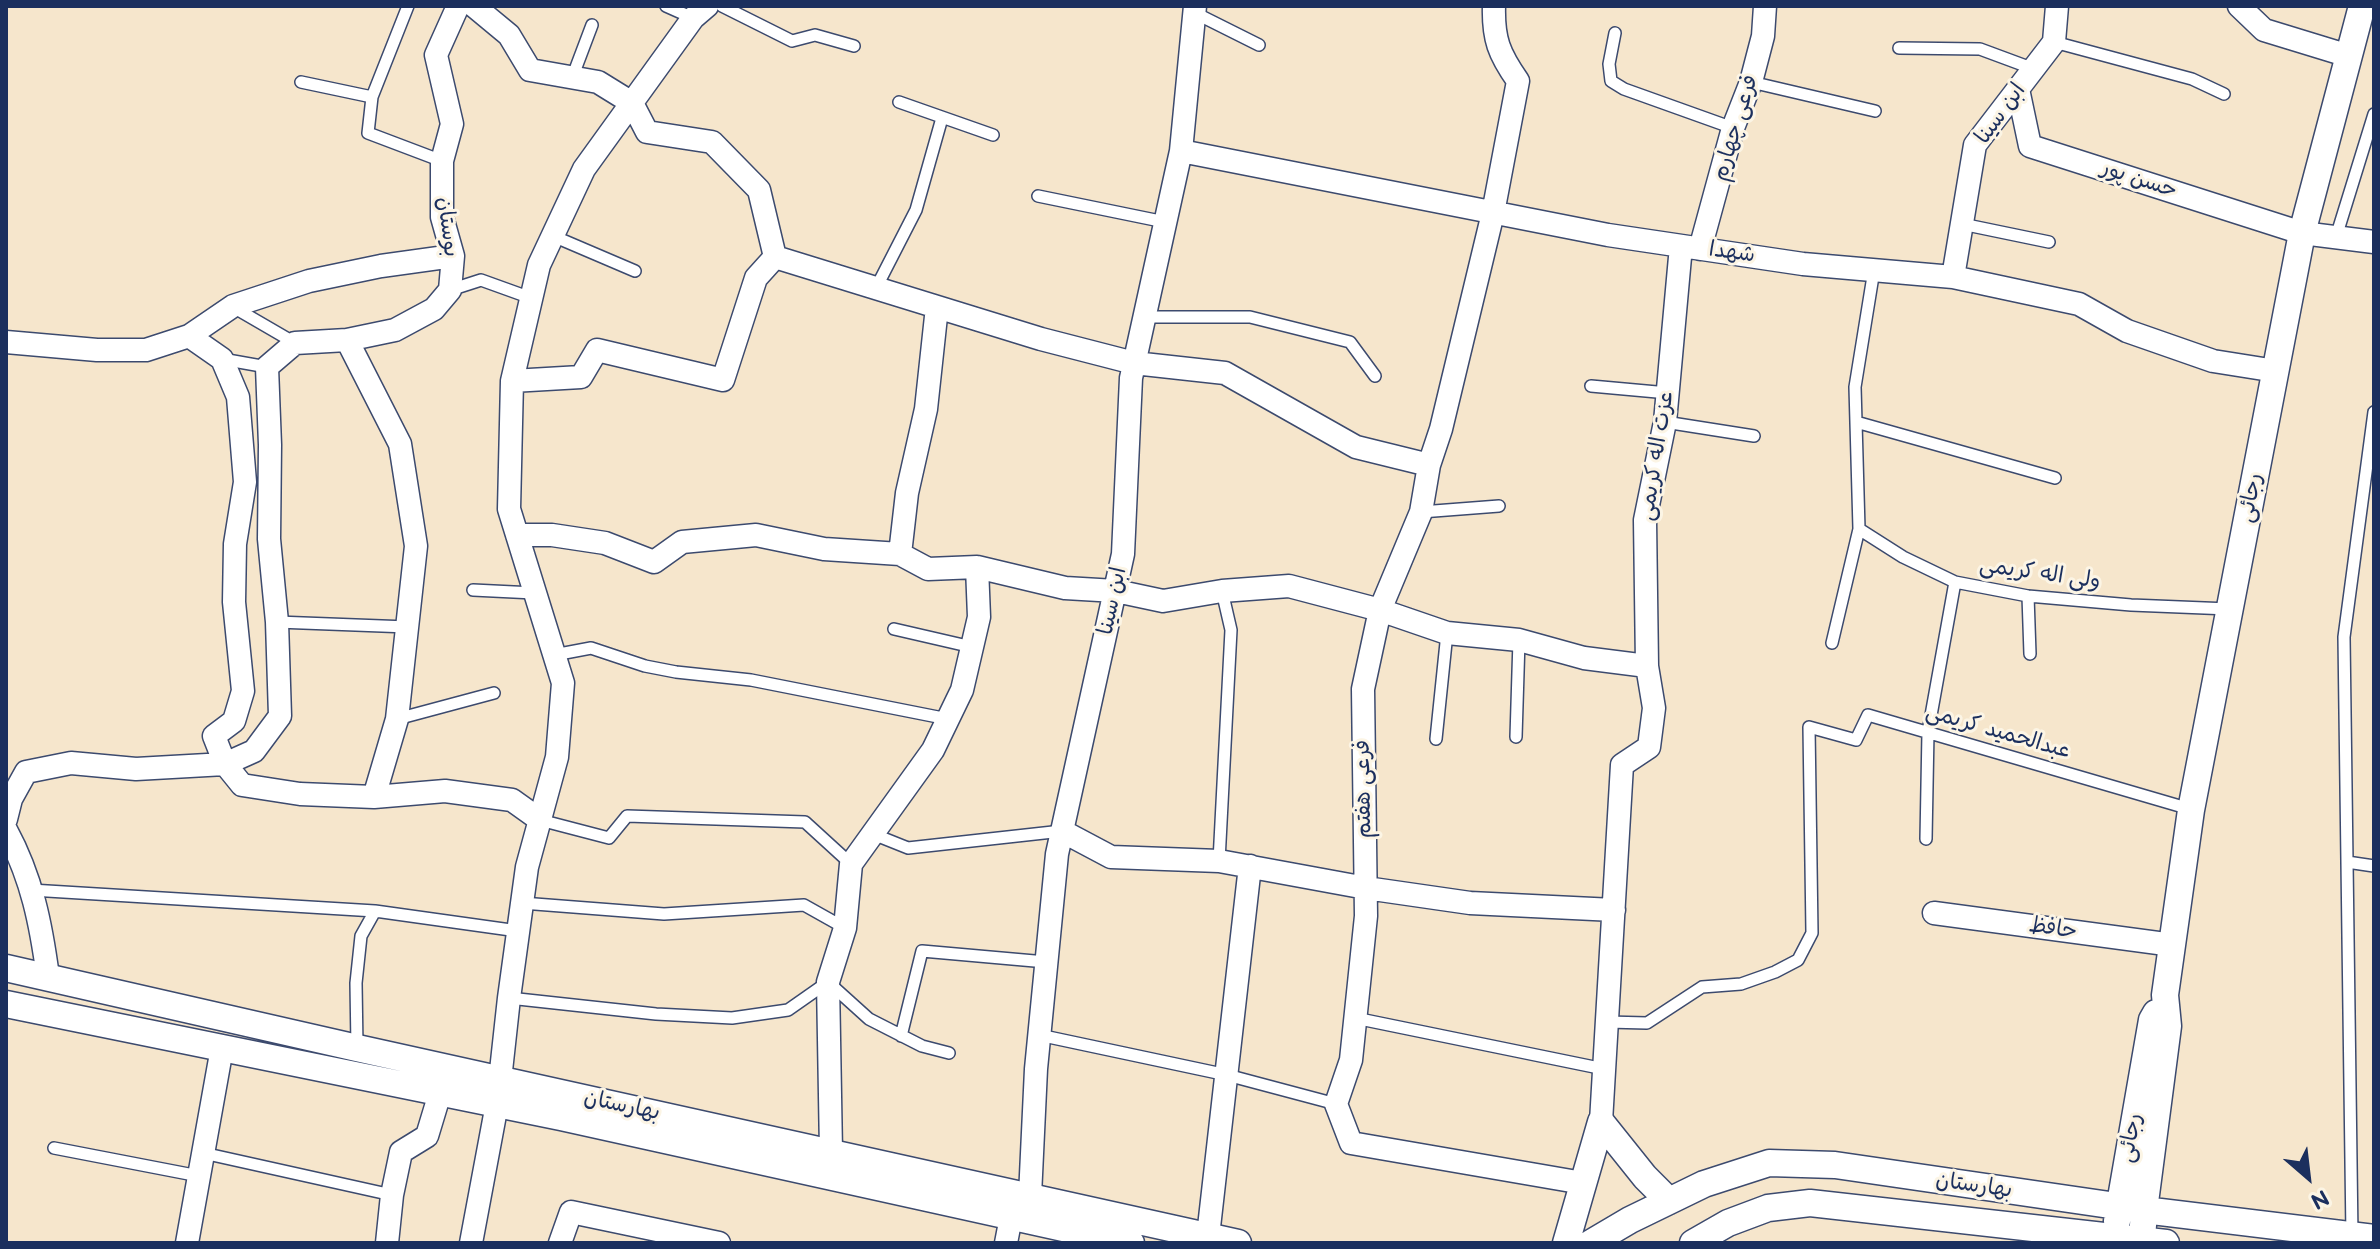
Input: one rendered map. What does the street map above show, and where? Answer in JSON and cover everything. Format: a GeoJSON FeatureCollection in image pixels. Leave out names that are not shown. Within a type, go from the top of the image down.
{"type":"FeatureCollection","features":[{"type":"Feature","properties":{"kind":"street","name":"بوستان"},"geometry":{"type":"LineString","coordinates":[[450,290],[453,256],[442,217],[442,161],[452,124],[436,55],[458,6]]}},
{"type":"Feature","properties":{"kind":"street"},"geometry":{"type":"LineString","coordinates":[[474,6],[509,35],[530,70],[598,82],[632,103],[647,132],[712,142],[759,190],[775,257]]}},
{"type":"Feature","properties":{"kind":"street","name":"فرعی هفتم"},"geometry":{"type":"LineString","coordinates":[[1336,1104],[1351,1060],[1366,916],[1363,689],[1380,610],[1421,512],[1429,465],[1441,429],[1493,213],[1518,81],[1502,58],[1493,26],[1494,6]]}},
{"type":"Feature","properties":{"kind":"street","name":"فرعی چهارم"},"geometry":{"type":"LineString","coordinates":[[1690,247],[1751,82],[1763,36],[1765,6]]}},
{"type":"Feature","properties":{"kind":"street"},"geometry":{"type":"LineString","coordinates":[[2054,42],[2057,6]]}},
{"type":"Feature","properties":{"kind":"street"},"geometry":{"type":"LineString","coordinates":[[2239,6],[2264,30],[2349,56]]}},
{"type":"Feature","properties":{"kind":"street","name":"رجائی"},"geometry":{"type":"LineString","coordinates":[[2114,1236],[2132,1208],[2168,1026],[2165,995],[2191,810],[2302,233],[2362,6]]}},
{"type":"Feature","properties":{"kind":"street","name":"ابن سینا"},"geometry":{"type":"LineString","coordinates":[[1030,1196],[1039,1035],[1057,854],[1123,554],[1131,378],[1181,151],[1195,10]]}},
{"type":"Feature","properties":{"kind":"street"},"geometry":{"type":"LineString","coordinates":[[471,1243],[499,1092],[527,867],[557,757],[563,683],[509,509],[512,381],[539,265],[584,169],[700,12]]}},
{"type":"Feature","properties":{"kind":"street","name":"ابن سینا"},"geometry":{"type":"LineString","coordinates":[[1953,277],[1975,145],[2054,42]]}},
{"type":"Feature","properties":{"kind":"street","name":"حسن پور"},"geometry":{"type":"LineString","coordinates":[[2018,89],[2030,146],[2302,233]]}},
{"type":"Feature","properties":{"kind":"street","name":"شهدا"},"geometry":{"type":"LineString","coordinates":[[1181,151],[1608,235],[1803,264],[1953,277],[2079,304],[2127,331],[2213,361],[2276,371]]}},
{"type":"Feature","properties":{"kind":"street"},"geometry":{"type":"LineString","coordinates":[[2302,233],[2374,242]]}},
{"type":"Feature","properties":{"kind":"street","name":"عزت اله کریمی"},"geometry":{"type":"LineString","coordinates":[[1614,910],[1622,765],[1649,747],[1654,708],[1647,666],[1645,520],[1665,422],[1690,247]]}},
{"type":"Feature","properties":{"kind":"street"},"geometry":{"type":"LineString","coordinates":[[6,342],[97,350],[146,350],[189,336],[233,306],[309,281],[381,266],[453,256]]}},
{"type":"Feature","properties":{"kind":"street"},"geometry":{"type":"LineString","coordinates":[[775,257],[1041,339],[1134,363],[1225,373],[1356,447],[1429,465]]}},
{"type":"Feature","properties":{"kind":"street"},"geometry":{"type":"LineString","coordinates":[[512,381],[581,377],[597,350],[723,380],[756,278],[775,257]]}},
{"type":"Feature","properties":{"kind":"street"},"geometry":{"type":"LineString","coordinates":[[6,819],[11,799],[26,772],[71,763],[136,769],[225,764],[254,751],[280,716],[277,622],[269,539],[267,367],[295,343],[347,340],[395,330],[434,309],[450,290]]}},
{"type":"Feature","properties":{"kind":"street"},"geometry":{"type":"LineString","coordinates":[[900,554],[907,493],[926,409],[937,307]]}},
{"type":"Feature","properties":{"kind":"street"},"geometry":{"type":"LineString","coordinates":[[189,336],[222,359],[238,397],[245,482],[235,544],[234,602],[243,691],[234,721],[214,736],[225,764],[242,785],[300,794],[374,797],[445,791],[512,800],[540,820]]}},
{"type":"Feature","properties":{"kind":"street"},"geometry":{"type":"LineString","coordinates":[[347,340],[400,444],[416,546],[397,719],[374,797]]}},
{"type":"Feature","properties":{"kind":"street"},"geometry":{"type":"LineString","coordinates":[[517,535],[552,535],[605,543],[654,562],[682,542],[756,535],[824,549],[900,554],[928,569],[977,567],[1065,588],[1116,591],[1163,601],[1222,591],[1289,586],[1380,610],[1447,633],[1519,640],[1584,658],[1647,666]]}},
{"type":"Feature","properties":{"kind":"street"},"geometry":{"type":"LineString","coordinates":[[831,1152],[828,982],[845,928],[851,864],[933,750],[962,690],[979,617],[977,567]]}},
{"type":"Feature","properties":{"kind":"street"},"geometry":{"type":"LineString","coordinates":[[6,830],[22,859],[41,923],[48,977]]}},
{"type":"Feature","properties":{"kind":"street"},"geometry":{"type":"LineString","coordinates":[[1062,831],[1111,857],[1219,861],[1470,903],[1614,910],[1601,1122],[1566,1243]]}},
{"type":"Feature","properties":{"kind":"street"},"geometry":{"type":"LineString","coordinates":[[1208,1236],[1250,866]]}},
{"type":"Feature","properties":{"kind":"street","name":"حافظ"},"geometry":{"type":"LineString","coordinates":[[1934,913],[2173,945]]}},
{"type":"Feature","properties":{"kind":"street","name":"بهارستان"},"geometry":{"type":"LineString","coordinates":[[6,968],[357,1048],[499,1092],[1011,1217],[1131,1243]]}},
{"type":"Feature","properties":{"kind":"street","name":"بهارستان"},"geometry":{"type":"LineString","coordinates":[[6,1004],[440,1093],[499,1092],[831,1152],[1238,1243]]}},
{"type":"Feature","properties":{"kind":"street"},"geometry":{"type":"LineString","coordinates":[[187,1243],[222,1048]]}},
{"type":"Feature","properties":{"kind":"street"},"geometry":{"type":"LineString","coordinates":[[347,1073],[357,1048]]}},
{"type":"Feature","properties":{"kind":"street"},"geometry":{"type":"LineString","coordinates":[[387,1243],[401,1152],[427,1136],[440,1093]]}},
{"type":"Feature","properties":{"kind":"street"},"geometry":{"type":"LineString","coordinates":[[1336,1104],[1351,1143],[1583,1183]]}},
{"type":"Feature","properties":{"kind":"street"},"geometry":{"type":"LineString","coordinates":[[1601,1122],[1645,1177],[1669,1201]]}},
{"type":"Feature","properties":{"kind":"street","name":"بهارستان"},"geometry":{"type":"LineString","coordinates":[[1591,1243],[1704,1184],[1769,1163],[1835,1165],[2132,1208],[2363,1237]]}},
{"type":"Feature","properties":{"kind":"street","name":"بهارستان"},"geometry":{"type":"LineString","coordinates":[[1693,1243],[1726,1233],[1768,1208],[1810,1203],[2154,1242]]}},
{"type":"Feature","properties":{"kind":"street","name":"رجائی"},"geometry":{"type":"LineString","coordinates":[[2132,1208],[2154,1242]]}},
{"type":"Feature","properties":{"kind":"street"},"geometry":{"type":"LineString","coordinates":[[560,1243],[571,1212],[719,1243]]}},
{"type":"Feature","properties":{"kind":"street"},"geometry":{"type":"LineString","coordinates":[[1006,1243],[1011,1217]]}},
{"type":"Feature","properties":{"kind":"lane"},"geometry":{"type":"LineString","coordinates":[[408,6],[372,97],[368,133],[442,161]]}},
{"type":"Feature","properties":{"kind":"lane"},"geometry":{"type":"LineString","coordinates":[[666,6],[700,12]]}},
{"type":"Feature","properties":{"kind":"lane"},"geometry":{"type":"LineString","coordinates":[[722,6],[792,41],[815,35],[854,46]]}},
{"type":"Feature","properties":{"kind":"lane"},"geometry":{"type":"LineString","coordinates":[[1195,10],[1259,45]]}},
{"type":"Feature","properties":{"kind":"lane"},"geometry":{"type":"LineString","coordinates":[[572,78],[592,25]]}},
{"type":"Feature","properties":{"kind":"lane"},"geometry":{"type":"LineString","coordinates":[[1615,33],[1609,64],[1611,81],[1624,89],[1733,128]]}},
{"type":"Feature","properties":{"kind":"lane"},"geometry":{"type":"LineString","coordinates":[[2054,42],[2192,79],[2224,94]]}},
{"type":"Feature","properties":{"kind":"lane"},"geometry":{"type":"LineString","coordinates":[[1899,48],[1980,49],[2034,69]]}},
{"type":"Feature","properties":{"kind":"lane"},"geometry":{"type":"LineString","coordinates":[[301,82],[372,97]]}},
{"type":"Feature","properties":{"kind":"lane"},"geometry":{"type":"LineString","coordinates":[[1751,82],[1875,111]]}},
{"type":"Feature","properties":{"kind":"lane"},"geometry":{"type":"LineString","coordinates":[[899,102],[993,135]]}},
{"type":"Feature","properties":{"kind":"lane"},"geometry":{"type":"LineString","coordinates":[[2336,237],[2374,114]]}},
{"type":"Feature","properties":{"kind":"lane"},"geometry":{"type":"LineString","coordinates":[[876,288],[916,210],[942,118]]}},
{"type":"Feature","properties":{"kind":"lane"},"geometry":{"type":"LineString","coordinates":[[1038,196],[1165,222]]}},
{"type":"Feature","properties":{"kind":"lane"},"geometry":{"type":"LineString","coordinates":[[1962,224],[2049,242]]}},
{"type":"Feature","properties":{"kind":"lane"},"geometry":{"type":"LineString","coordinates":[[553,236],[635,271]]}},
{"type":"Feature","properties":{"kind":"lane"},"geometry":{"type":"LineString","coordinates":[[1832,643],[1859,529],[1855,387],[1874,270]]}},
{"type":"Feature","properties":{"kind":"lane"},"geometry":{"type":"LineString","coordinates":[[450,290],[481,280],[531,298]]}},
{"type":"Feature","properties":{"kind":"lane"},"geometry":{"type":"LineString","coordinates":[[233,306],[295,343]]}},
{"type":"Feature","properties":{"kind":"lane"},"geometry":{"type":"LineString","coordinates":[[1144,317],[1250,317],[1350,342],[1375,376]]}},
{"type":"Feature","properties":{"kind":"lane"},"geometry":{"type":"LineString","coordinates":[[222,359],[267,367]]}},
{"type":"Feature","properties":{"kind":"lane"},"geometry":{"type":"LineString","coordinates":[[1591,386],[1668,393]]}},
{"type":"Feature","properties":{"kind":"lane"},"geometry":{"type":"LineString","coordinates":[[2363,1237],[2347,862],[2344,637],[2374,412]]}},
{"type":"Feature","properties":{"kind":"lane"},"geometry":{"type":"LineString","coordinates":[[1665,422],[1754,436]]}},
{"type":"Feature","properties":{"kind":"lane"},"geometry":{"type":"LineString","coordinates":[[1856,422],[2055,478]]}},
{"type":"Feature","properties":{"kind":"lane"},"geometry":{"type":"LineString","coordinates":[[1421,512],[1499,506]]}},
{"type":"Feature","properties":{"kind":"lane","name":"ولی اله کریمی"},"geometry":{"type":"LineString","coordinates":[[1859,529],[1903,557],[1955,582],[2028,596],[2230,609]]}},
{"type":"Feature","properties":{"kind":"lane"},"geometry":{"type":"LineString","coordinates":[[1926,839],[1928,732],[1955,582]]}},
{"type":"Feature","properties":{"kind":"lane"},"geometry":{"type":"LineString","coordinates":[[473,590],[534,593]]}},
{"type":"Feature","properties":{"kind":"lane"},"geometry":{"type":"LineString","coordinates":[[1219,861],[1231,630],[1222,591]]}},
{"type":"Feature","properties":{"kind":"lane"},"geometry":{"type":"LineString","coordinates":[[2028,596],[2030,654]]}},
{"type":"Feature","properties":{"kind":"lane"},"geometry":{"type":"LineString","coordinates":[[277,622],[408,627]]}},
{"type":"Feature","properties":{"kind":"lane"},"geometry":{"type":"LineString","coordinates":[[894,629],[972,647]]}},
{"type":"Feature","properties":{"kind":"lane"},"geometry":{"type":"LineString","coordinates":[[1436,739],[1447,633]]}},
{"type":"Feature","properties":{"kind":"lane"},"geometry":{"type":"LineString","coordinates":[[1516,737],[1519,640]]}},
{"type":"Feature","properties":{"kind":"lane"},"geometry":{"type":"LineString","coordinates":[[554,655],[591,648],[645,666],[751,680],[948,719]]}},
{"type":"Feature","properties":{"kind":"lane"},"geometry":{"type":"LineString","coordinates":[[397,719],[494,693]]}},
{"type":"Feature","properties":{"kind":"lane","name":"عبدالحمید کریمی"},"geometry":{"type":"LineString","coordinates":[[1607,1022],[1647,1023],[1702,987],[1741,984],[1798,960],[1812,933],[1809,727],[1856,740],[1868,715],[2191,810]]}},
{"type":"Feature","properties":{"kind":"lane"},"geometry":{"type":"LineString","coordinates":[[540,820],[609,838],[627,816],[805,822],[851,864]]}},
{"type":"Feature","properties":{"kind":"lane"},"geometry":{"type":"LineString","coordinates":[[873,834],[908,848],[1062,831]]}},
{"type":"Feature","properties":{"kind":"lane"},"geometry":{"type":"LineString","coordinates":[[2347,862],[2374,866]]}},
{"type":"Feature","properties":{"kind":"lane"},"geometry":{"type":"LineString","coordinates":[[31,890],[375,911],[518,931]]}},
{"type":"Feature","properties":{"kind":"lane"},"geometry":{"type":"LineString","coordinates":[[522,903],[664,914],[804,905],[845,928]]}},
{"type":"Feature","properties":{"kind":"lane"},"geometry":{"type":"LineString","coordinates":[[357,1048],[356,983],[361,936],[375,911]]}},
{"type":"Feature","properties":{"kind":"lane"},"geometry":{"type":"LineString","coordinates":[[901,1036],[922,951],[1046,962]]}},
{"type":"Feature","properties":{"kind":"lane"},"geometry":{"type":"LineString","coordinates":[[509,998],[656,1014],[732,1018],[788,1010],[828,982],[869,1019],[922,1046],[949,1053]]}},
{"type":"Feature","properties":{"kind":"lane"},"geometry":{"type":"LineString","coordinates":[[1355,1018],[1604,1069]]}},
{"type":"Feature","properties":{"kind":"lane"},"geometry":{"type":"LineString","coordinates":[[1039,1035],[1227,1075],[1336,1104]]}},
{"type":"Feature","properties":{"kind":"lane"},"geometry":{"type":"LineString","coordinates":[[54,1148],[199,1176]]}},
{"type":"Feature","properties":{"kind":"lane"},"geometry":{"type":"LineString","coordinates":[[203,1153],[392,1195]]}}]}
